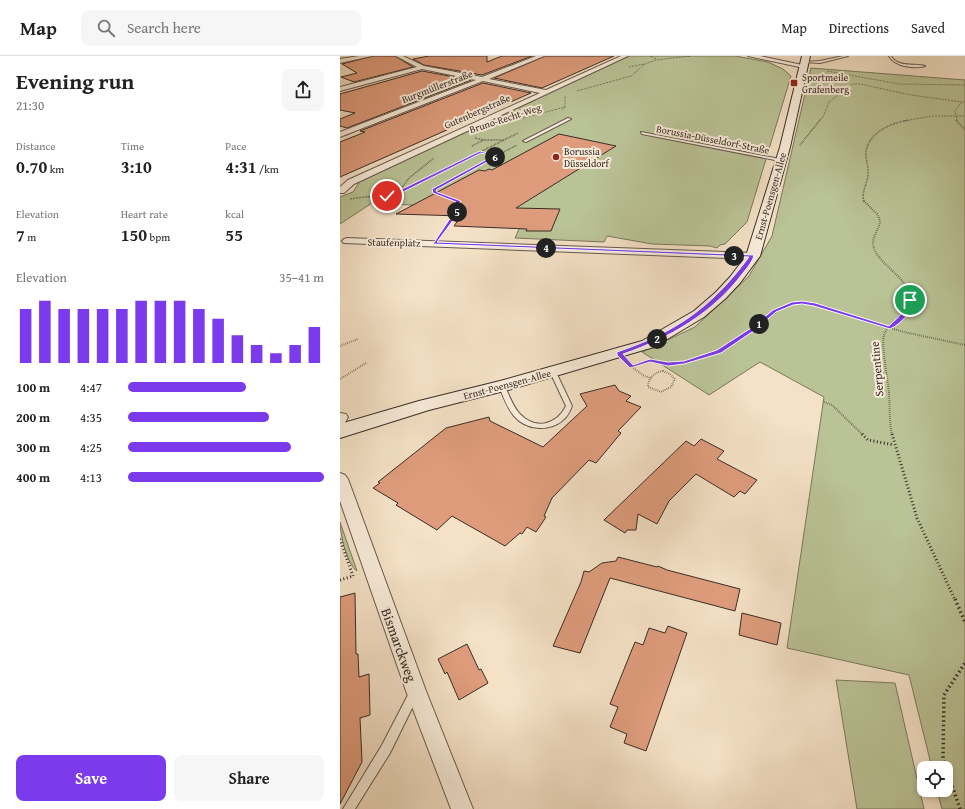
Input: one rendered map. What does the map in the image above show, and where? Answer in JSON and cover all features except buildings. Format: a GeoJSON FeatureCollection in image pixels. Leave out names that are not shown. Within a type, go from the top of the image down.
{"type":"FeatureCollection","features":[{"type":"Feature","properties":{"kind":"street"},"geometry":{"type":"LineString","coordinates":[[340,61],[369,56]]}},
{"type":"Feature","properties":{"kind":"street"},"geometry":{"type":"LineString","coordinates":[[399,56],[422,67],[547,92]]}},
{"type":"Feature","properties":{"kind":"street","name":"Burgmüllerstraße"},"geometry":{"type":"LineString","coordinates":[[340,135],[541,56]]}},
{"type":"Feature","properties":{"kind":"street","name":"Gutenbergstraße"},"geometry":{"type":"LineString","coordinates":[[341,191],[351,182],[624,56]]}},
{"type":"Feature","properties":{"kind":"street"},"geometry":{"type":"LineString","coordinates":[[751,56],[805,62]]}},
{"type":"Feature","properties":{"kind":"street","name":"Ernst-Poensgen-Allee"},"geometry":{"type":"LineString","coordinates":[[340,421],[425,405],[502,386],[619,354],[662,337],[680,328],[699,314],[730,285],[753,256],[769,204],[805,62]]}},
{"type":"Feature","properties":{"kind":"street"},"geometry":{"type":"LineString","coordinates":[[340,88],[422,67]]}},
{"type":"Feature","properties":{"kind":"street","name":"Staufenplatz"},"geometry":{"type":"LineString","coordinates":[[347,241],[753,256]]}},
{"type":"Feature","properties":{"kind":"street","name":"Bismarckweg"},"geometry":{"type":"LineString","coordinates":[[340,479],[416,691],[462,809]]}},
{"type":"Feature","properties":{"kind":"lane"},"geometry":{"type":"LineString","coordinates":[[805,62],[824,61],[847,56]]}},
{"type":"Feature","properties":{"kind":"lane"},"geometry":{"type":"LineString","coordinates":[[890,56],[892,61],[898,63],[924,66]]}},
{"type":"Feature","properties":{"kind":"lane"},"geometry":{"type":"LineString","coordinates":[[525,141],[569,119]]}},
{"type":"Feature","properties":{"kind":"lane","name":"Borussia-Düsseldorf-Straße"},"geometry":{"type":"LineString","coordinates":[[642,134],[782,153]]}},
{"type":"Feature","properties":{"kind":"lane"},"geometry":{"type":"LineString","coordinates":[[502,386],[518,416],[531,425],[543,426],[558,423],[567,413],[569,406],[553,372]]}},
{"type":"Feature","properties":{"kind":"lane"},"geometry":{"type":"LineString","coordinates":[[349,809],[386,749],[416,691]]}},
{"type":"Feature","properties":{"kind":"path"},"geometry":{"type":"LineString","coordinates":[[650,56],[656,59]]}},
{"type":"Feature","properties":{"kind":"path"},"geometry":{"type":"LineString","coordinates":[[575,92],[588,87],[632,76],[644,64],[656,59],[691,56]]}},
{"type":"Feature","properties":{"kind":"path"},"geometry":{"type":"LineString","coordinates":[[805,62],[899,84],[965,85]]}},
{"type":"Feature","properties":{"kind":"path"},"geometry":{"type":"LineString","coordinates":[[782,153],[798,147],[823,117],[829,102],[852,84],[860,84],[911,95],[962,102]]}},
{"type":"Feature","properties":{"kind":"path"},"geometry":{"type":"LineString","coordinates":[[565,107],[565,97],[570,95]]}},
{"type":"Feature","properties":{"kind":"path"},"geometry":{"type":"LineString","coordinates":[[965,101],[954,109],[960,126],[965,130]]}},
{"type":"Feature","properties":{"kind":"path","name":"Bruno-Recht-Weg"},"geometry":{"type":"LineString","coordinates":[[556,113],[565,107]]}},
{"type":"Feature","properties":{"kind":"path","name":"Bruno-Recht-Weg"},"geometry":{"type":"LineString","coordinates":[[512,121],[565,107]]}},
{"type":"Feature","properties":{"kind":"path","name":"Serpentine"},"geometry":{"type":"LineString","coordinates":[[965,116],[926,116],[892,125],[875,134],[866,152],[868,158],[868,174],[863,198],[867,206],[879,216],[880,220],[879,230],[873,242],[874,248],[883,261],[895,272],[910,294],[910,307],[898,322],[884,332],[883,337],[889,420],[894,445],[917,518],[965,622]]}},
{"type":"Feature","properties":{"kind":"path","name":"Bruno-Recht-Weg"},"geometry":{"type":"LineString","coordinates":[[346,200],[366,196],[387,196],[398,193],[524,130]]}},
{"type":"Feature","properties":{"kind":"path","name":"Bruno-Recht-Weg"},"geometry":{"type":"LineString","coordinates":[[472,146],[484,140]]}},
{"type":"Feature","properties":{"kind":"path"},"geometry":{"type":"LineString","coordinates":[[434,244],[458,211],[454,208],[459,201],[435,192],[434,189],[525,141]]}},
{"type":"Feature","properties":{"kind":"path"},"geometry":{"type":"LineString","coordinates":[[480,152],[497,156]]}},
{"type":"Feature","properties":{"kind":"path"},"geometry":{"type":"LineString","coordinates":[[398,193],[401,186],[409,177],[434,158]]}},
{"type":"Feature","properties":{"kind":"path"},"geometry":{"type":"LineString","coordinates":[[632,367],[650,360],[668,364],[684,362],[719,351],[753,329],[775,311],[792,303],[815,305],[890,328],[932,339],[965,345]]}},
{"type":"Feature","properties":{"kind":"path"},"geometry":{"type":"LineString","coordinates":[[340,346],[358,339]]}},
{"type":"Feature","properties":{"kind":"path"},"geometry":{"type":"LineString","coordinates":[[619,354],[632,367],[644,376],[651,378]]}},
{"type":"Feature","properties":{"kind":"path"},"geometry":{"type":"LineString","coordinates":[[340,379],[366,362]]}},
{"type":"Feature","properties":{"kind":"path"},"geometry":{"type":"LineString","coordinates":[[662,371],[668,372],[675,379],[672,388],[666,391],[658,392],[648,387],[648,383],[651,378],[657,372],[662,371]]}},
{"type":"Feature","properties":{"kind":"path"},"geometry":{"type":"LineString","coordinates":[[824,402],[832,406],[868,440],[894,445]]}},
{"type":"Feature","properties":{"kind":"path"},"geometry":{"type":"LineString","coordinates":[[340,539],[353,576]]}},
{"type":"Feature","properties":{"kind":"path"},"geometry":{"type":"LineString","coordinates":[[960,809],[943,759],[944,695],[965,663]]}},
{"type":"Feature","properties":{"kind":"green space"},"geometry":{"type":"Polygon","coordinates":[[[629,56],[735,56],[768,62],[783,69],[791,76],[747,222],[725,244],[720,245],[717,248],[710,246],[652,244],[607,236],[604,242],[515,238],[527,211],[372,203],[340,224],[340,197],[353,192],[360,181],[365,177],[629,56]]]}},
{"type":"Feature","properties":{"kind":"green space"},"geometry":{"type":"Polygon","coordinates":[[[811,68],[965,80],[965,809],[942,809],[939,797],[953,797],[953,761],[930,761],[909,675],[787,648],[824,397],[760,362],[709,395],[642,352],[695,327],[749,276],[772,236],[811,68]]]}},
{"type":"Feature","properties":{"kind":"green space"},"geometry":{"type":"Polygon","coordinates":[[[340,522],[357,571],[353,568],[347,556],[341,533],[340,522]]]}},
{"type":"Feature","properties":{"kind":"green space"},"geometry":{"type":"Polygon","coordinates":[[[836,680],[895,683],[917,779],[917,797],[921,797],[924,809],[857,809],[836,680]]]}},
{"type":"Feature","properties":{"kind":"place","name":"Sportmeile Grafenberg"},"geometry":{"type":"Point","coordinates":[794,83]}},
{"type":"Feature","properties":{"kind":"place","name":"Borussia Düsseldorf"},"geometry":{"type":"Point","coordinates":[556,157]}},
{"type":"Feature","properties":{"kind":"route"},"geometry":{"type":"LineString","coordinates":[[387,196],[398,193],[480,152],[497,156],[434,189],[435,192],[459,201],[454,208],[458,211],[434,244],[753,256],[735,280],[721,295],[680,328],[648,344],[619,354],[632,367],[650,360],[668,364],[684,362],[719,351],[729,346],[753,329],[775,311],[792,303],[815,305],[835,310],[890,328],[906,313],[910,307],[910,300]]}}]}
